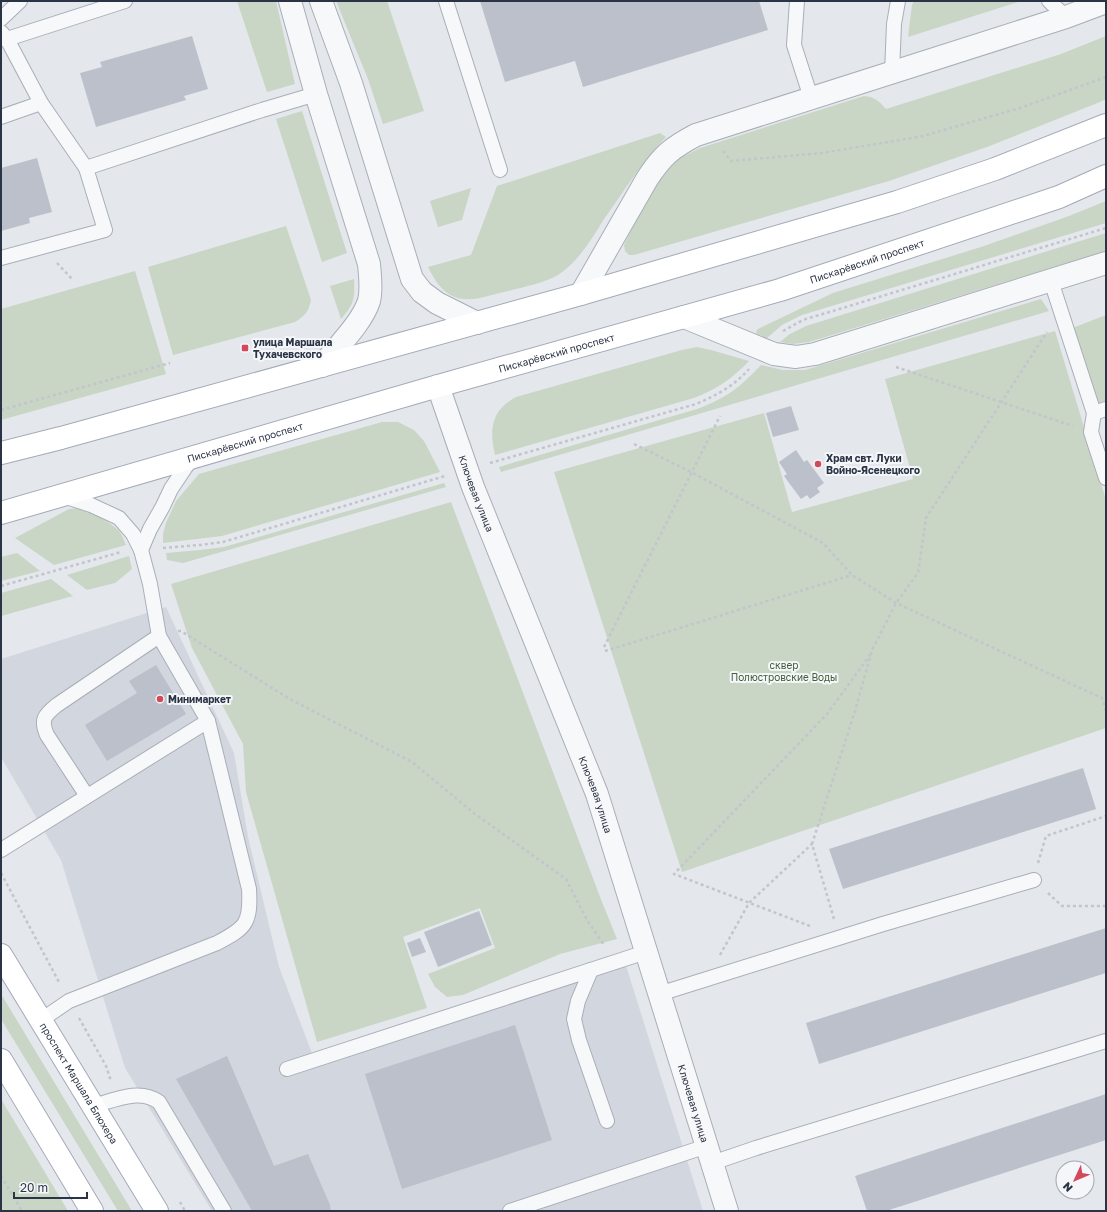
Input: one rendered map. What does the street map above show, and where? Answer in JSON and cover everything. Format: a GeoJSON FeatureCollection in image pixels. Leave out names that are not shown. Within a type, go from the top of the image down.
{"type":"FeatureCollection","features":[{"type":"Feature","properties":{"kind":"main road"},"geometry":{"type":"LineString","coordinates":[[1,453],[61,438],[581,294],[897,202],[995,169],[1106,125]]}},
{"type":"Feature","properties":{"kind":"main road","name":"Пискарёвский проспект"},"geometry":{"type":"LineString","coordinates":[[1,513],[438,386],[780,290],[1060,197],[1106,176]]}},
{"type":"Feature","properties":{"kind":"main road","name":"проспект Маршала Блюхера"},"geometry":{"type":"LineString","coordinates":[[1,955],[157,1211]]}},
{"type":"Feature","properties":{"kind":"main road"},"geometry":{"type":"LineString","coordinates":[[1,1060],[92,1211]]}},
{"type":"Feature","properties":{"kind":"street"},"geometry":{"type":"LineString","coordinates":[[290,1],[316,94],[369,264],[371,284],[369,300],[363,314],[322,366]]}},
{"type":"Feature","properties":{"kind":"street"},"geometry":{"type":"LineString","coordinates":[[321,1],[351,84],[412,279],[422,292],[437,303],[477,322]]}},
{"type":"Feature","properties":{"kind":"street"},"geometry":{"type":"LineString","coordinates":[[581,294],[646,179],[659,161],[677,145],[696,135],[1066,17],[1106,2]]}},
{"type":"Feature","properties":{"kind":"street"},"geometry":{"type":"LineString","coordinates":[[684,317],[774,354],[796,357],[815,354],[1106,263]]}},
{"type":"Feature","properties":{"kind":"street","name":"Ключевая улица"},"geometry":{"type":"LineString","coordinates":[[438,386],[473,488],[597,794],[728,1211]]}},
{"type":"Feature","properties":{"kind":"lane"},"geometry":{"type":"LineString","coordinates":[[1,19],[20,1]]}},
{"type":"Feature","properties":{"kind":"lane"},"geometry":{"type":"LineString","coordinates":[[1,258],[105,230],[86,168],[41,102],[3,37],[125,1]]}},
{"type":"Feature","properties":{"kind":"lane"},"geometry":{"type":"LineString","coordinates":[[446,1],[500,170]]}},
{"type":"Feature","properties":{"kind":"lane"},"geometry":{"type":"LineString","coordinates":[[797,1],[794,45],[811,98]]}},
{"type":"Feature","properties":{"kind":"lane"},"geometry":{"type":"LineString","coordinates":[[892,73],[894,24],[898,1]]}},
{"type":"Feature","properties":{"kind":"lane"},"geometry":{"type":"LineString","coordinates":[[1049,1],[1066,17]]}},
{"type":"Feature","properties":{"kind":"lane"},"geometry":{"type":"LineString","coordinates":[[86,168],[262,110],[316,94]]}},
{"type":"Feature","properties":{"kind":"lane"},"geometry":{"type":"LineString","coordinates":[[1,117],[41,102]]}},
{"type":"Feature","properties":{"kind":"lane"},"geometry":{"type":"LineString","coordinates":[[1051,281],[1100,411],[1091,432],[1106,478]]}},
{"type":"Feature","properties":{"kind":"lane"},"geometry":{"type":"LineString","coordinates":[[141,550],[171,489],[185,468],[194,458]]}},
{"type":"Feature","properties":{"kind":"lane"},"geometry":{"type":"LineString","coordinates":[[41,1020],[69,1001],[217,943],[233,934],[244,924],[250,911],[249,889],[208,721],[159,636],[150,584],[141,550],[133,534],[119,518],[91,505],[62,496]]}},
{"type":"Feature","properties":{"kind":"lane"},"geometry":{"type":"LineString","coordinates":[[87,796],[47,735],[43,726],[44,718],[49,711],[57,705],[159,636]]}},
{"type":"Feature","properties":{"kind":"lane"},"geometry":{"type":"LineString","coordinates":[[1,850],[208,721]]}},
{"type":"Feature","properties":{"kind":"lane"},"geometry":{"type":"LineString","coordinates":[[659,994],[1034,880]]}},
{"type":"Feature","properties":{"kind":"lane"},"geometry":{"type":"LineString","coordinates":[[287,1069],[646,952]]}},
{"type":"Feature","properties":{"kind":"lane"},"geometry":{"type":"LineString","coordinates":[[590,970],[578,1001],[574,1020],[579,1040],[607,1121]]}},
{"type":"Feature","properties":{"kind":"lane"},"geometry":{"type":"LineString","coordinates":[[510,1211],[710,1154],[756,1148],[1106,1041]]}},
{"type":"Feature","properties":{"kind":"lane"},"geometry":{"type":"LineString","coordinates":[[93,1106],[134,1095],[152,1097],[159,1102],[224,1211]]}},
{"type":"Feature","properties":{"kind":"path"},"geometry":{"type":"LineString","coordinates":[[709,131],[731,161],[822,153],[923,136],[1020,108],[1106,77]]}},
{"type":"Feature","properties":{"kind":"path"},"geometry":{"type":"LineString","coordinates":[[778,336],[782,331],[803,320],[1106,228]]}},
{"type":"Feature","properties":{"kind":"path"},"geometry":{"type":"LineString","coordinates":[[840,938],[674,874],[827,714],[872,652],[896,603],[918,574],[926,518],[1051,327]]}},
{"type":"Feature","properties":{"kind":"path"},"geometry":{"type":"LineString","coordinates":[[1,410],[170,363]]}},
{"type":"Feature","properties":{"kind":"path"},"geometry":{"type":"LineString","coordinates":[[896,367],[1091,432]]}},
{"type":"Feature","properties":{"kind":"path"},"geometry":{"type":"LineString","coordinates":[[720,416],[604,649],[852,575]]}},
{"type":"Feature","properties":{"kind":"path"},"geometry":{"type":"LineString","coordinates":[[634,444],[691,472],[824,543],[852,575],[896,603],[1102,698],[1106,698]]}},
{"type":"Feature","properties":{"kind":"path"},"geometry":{"type":"LineString","coordinates":[[1,586],[123,551]]}},
{"type":"Feature","properties":{"kind":"path"},"geometry":{"type":"LineString","coordinates":[[159,636],[181,631],[288,698],[412,762],[475,814],[566,879],[587,920],[616,962]]}},
{"type":"Feature","properties":{"kind":"path"},"geometry":{"type":"LineString","coordinates":[[706,979],[749,903],[812,844],[855,711],[872,652]]}},
{"type":"Feature","properties":{"kind":"path"},"geometry":{"type":"LineString","coordinates":[[1102,698],[1106,712]]}},
{"type":"Feature","properties":{"kind":"path"},"geometry":{"type":"LineString","coordinates":[[1106,816],[1046,836],[1034,880],[1062,906],[1106,906]]}},
{"type":"Feature","properties":{"kind":"path"},"geometry":{"type":"LineString","coordinates":[[812,844],[840,938]]}},
{"type":"Feature","properties":{"kind":"path"},"geometry":{"type":"LineString","coordinates":[[1,1176],[22,1211]]}},
{"type":"Feature","properties":{"kind":"shaded area"},"geometry":{"type":"Polygon","coordinates":[[[166,607],[234,753],[248,837],[279,967],[312,1053],[622,953],[703,1211],[212,1211],[125,1068],[61,860],[1,757],[1,659],[166,607]]]}},
{"type":"Feature","properties":{"kind":"green space"},"geometry":{"type":"Polygon","coordinates":[[[237,1],[276,1],[295,84],[267,92],[237,1]]]}},
{"type":"Feature","properties":{"kind":"green space"},"geometry":{"type":"Polygon","coordinates":[[[336,1],[387,1],[424,111],[383,124],[368,79],[336,1]]]}},
{"type":"Feature","properties":{"kind":"green space"},"geometry":{"type":"Polygon","coordinates":[[[914,1],[1021,1],[908,37],[912,5],[914,1]]]}},
{"type":"Feature","properties":{"kind":"green space"},"geometry":{"type":"Polygon","coordinates":[[[1106,36],[1106,99],[1100,102],[987,147],[889,181],[634,255],[629,255],[625,251],[624,245],[642,209],[657,184],[675,163],[684,156],[700,148],[864,96],[871,97],[886,109],[1061,54],[1106,36]]]}},
{"type":"Feature","properties":{"kind":"green space"},"geometry":{"type":"Polygon","coordinates":[[[302,111],[347,253],[322,262],[276,119],[302,111]]]}},
{"type":"Feature","properties":{"kind":"green space"},"geometry":{"type":"Polygon","coordinates":[[[660,133],[666,137],[649,156],[584,250],[558,275],[526,286],[480,298],[470,299],[461,299],[446,292],[434,278],[428,267],[471,255],[497,186],[660,133]]]}},
{"type":"Feature","properties":{"kind":"green space"},"geometry":{"type":"Polygon","coordinates":[[[471,188],[462,220],[438,227],[430,201],[471,188]]]}},
{"type":"Feature","properties":{"kind":"green space"},"geometry":{"type":"Polygon","coordinates":[[[1106,201],[1106,223],[802,315],[782,325],[767,338],[757,334],[756,332],[758,329],[833,293],[981,247],[1069,216],[1106,201]]]}},
{"type":"Feature","properties":{"kind":"green space"},"geometry":{"type":"Polygon","coordinates":[[[286,226],[311,300],[308,310],[304,315],[295,322],[173,355],[148,267],[286,226]]]}},
{"type":"Feature","properties":{"kind":"green space"},"geometry":{"type":"Polygon","coordinates":[[[1106,233],[1106,251],[809,342],[793,344],[780,342],[790,334],[806,326],[1106,233]]]}},
{"type":"Feature","properties":{"kind":"green space"},"geometry":{"type":"Polygon","coordinates":[[[135,271],[166,374],[1,420],[1,309],[135,271]]]}},
{"type":"Feature","properties":{"kind":"green space"},"geometry":{"type":"Polygon","coordinates":[[[354,279],[353,301],[341,319],[330,286],[354,279]]]}},
{"type":"Feature","properties":{"kind":"green space"},"geometry":{"type":"Polygon","coordinates":[[[1041,299],[1049,311],[501,472],[499,467],[708,405],[732,391],[761,365],[783,370],[805,370],[1041,299]]]}},
{"type":"Feature","properties":{"kind":"green space"},"geometry":{"type":"Polygon","coordinates":[[[1106,315],[1106,403],[1097,406],[1070,329],[1106,315]]]}},
{"type":"Feature","properties":{"kind":"green space","name":"сквер Полюстровские Воды"},"geometry":{"type":"Polygon","coordinates":[[[1055,331],[1106,500],[1106,728],[682,872],[554,472],[764,413],[792,512],[913,479],[885,379],[1055,331]]]}},
{"type":"Feature","properties":{"kind":"green space"},"geometry":{"type":"Polygon","coordinates":[[[697,347],[749,361],[724,383],[694,398],[495,455],[492,437],[494,422],[501,408],[516,397],[697,347]]]}},
{"type":"Feature","properties":{"kind":"green space"},"geometry":{"type":"Polygon","coordinates":[[[382,422],[398,422],[414,430],[424,441],[440,472],[222,536],[163,543],[163,534],[166,523],[176,501],[199,474],[382,422]]]}},
{"type":"Feature","properties":{"kind":"green space"},"geometry":{"type":"Polygon","coordinates":[[[444,483],[446,487],[183,563],[167,560],[166,553],[224,547],[444,483]]]}},
{"type":"Feature","properties":{"kind":"green space"},"geometry":{"type":"Polygon","coordinates":[[[451,502],[617,939],[560,954],[463,995],[447,997],[435,987],[428,974],[495,948],[480,908],[403,937],[427,1008],[317,1042],[246,792],[243,744],[192,648],[171,584],[451,502]]]}},
{"type":"Feature","properties":{"kind":"green space"},"geometry":{"type":"Polygon","coordinates":[[[80,508],[90,512],[115,527],[121,534],[126,545],[54,565],[15,538],[69,509],[80,508]]]}},
{"type":"Feature","properties":{"kind":"green space"},"geometry":{"type":"Polygon","coordinates":[[[17,553],[40,571],[1,581],[1,557],[17,553]]]}},
{"type":"Feature","properties":{"kind":"green space"},"geometry":{"type":"Polygon","coordinates":[[[129,556],[132,569],[115,583],[87,590],[67,575],[129,556]]]}},
{"type":"Feature","properties":{"kind":"green space"},"geometry":{"type":"Polygon","coordinates":[[[51,579],[73,596],[1,616],[1,593],[51,579]]]}},
{"type":"Feature","properties":{"kind":"green space"},"geometry":{"type":"Polygon","coordinates":[[[1,994],[132,1211],[118,1211],[1,1019],[1,994]]]}},
{"type":"Feature","properties":{"kind":"green space"},"geometry":{"type":"Polygon","coordinates":[[[1,1099],[68,1211],[1,1211],[1,1099]]]}},
{"type":"Feature","properties":{"kind":"building"},"geometry":{"type":"Polygon","coordinates":[[[480,1],[759,1],[768,30],[583,87],[575,61],[505,82],[480,1]]]}},
{"type":"Feature","properties":{"kind":"building"},"geometry":{"type":"Polygon","coordinates":[[[192,36],[208,89],[184,96],[186,100],[96,127],[80,73],[102,67],[100,62],[192,36]]]}},
{"type":"Feature","properties":{"kind":"building"},"geometry":{"type":"Polygon","coordinates":[[[37,158],[52,212],[29,218],[30,223],[1,231],[1,168],[37,158]]]}},
{"type":"Feature","properties":{"kind":"building"},"geometry":{"type":"Polygon","coordinates":[[[791,406],[799,430],[773,437],[766,413],[791,406]]]}},
{"type":"Feature","properties":{"kind":"building"},"geometry":{"type":"Polygon","coordinates":[[[796,450],[804,462],[807,460],[824,483],[817,488],[820,492],[810,499],[807,495],[801,499],[784,476],[787,474],[779,462],[796,450]]]}},
{"type":"Feature","properties":{"kind":"building"},"geometry":{"type":"Polygon","coordinates":[[[156,665],[186,714],[107,761],[85,725],[137,693],[129,681],[156,665]]]}},
{"type":"Feature","properties":{"kind":"building"},"geometry":{"type":"Polygon","coordinates":[[[1083,768],[1096,809],[843,889],[829,849],[1083,768]]]}},
{"type":"Feature","properties":{"kind":"building"},"geometry":{"type":"Polygon","coordinates":[[[479,911],[492,945],[438,967],[424,932],[479,911]]]}},
{"type":"Feature","properties":{"kind":"building"},"geometry":{"type":"Polygon","coordinates":[[[1106,928],[1106,973],[819,1064],[806,1023],[1106,928]]]}},
{"type":"Feature","properties":{"kind":"building"},"geometry":{"type":"Polygon","coordinates":[[[420,938],[426,952],[412,957],[407,943],[420,938]]]}},
{"type":"Feature","properties":{"kind":"building"},"geometry":{"type":"Polygon","coordinates":[[[515,1025],[552,1140],[402,1189],[365,1074],[515,1025]]]}},
{"type":"Feature","properties":{"kind":"building"},"geometry":{"type":"Polygon","coordinates":[[[227,1056],[274,1166],[308,1154],[330,1205],[331,1211],[252,1211],[176,1079],[227,1056]]]}},
{"type":"Feature","properties":{"kind":"building"},"geometry":{"type":"Polygon","coordinates":[[[1106,1094],[1106,1140],[886,1211],[867,1211],[855,1176],[1106,1094]]]}},
{"type":"Feature","properties":{"kind":"place","name":"улица Маршала Тухачевского"},"geometry":{"type":"Point","coordinates":[245,348]}},
{"type":"Feature","properties":{"kind":"place","name":"Храм свт. Луки Войно-Ясенецкого"},"geometry":{"type":"Point","coordinates":[818,464]}},
{"type":"Feature","properties":{"kind":"place","name":"Минимаркет"},"geometry":{"type":"Point","coordinates":[160,699]}}]}
